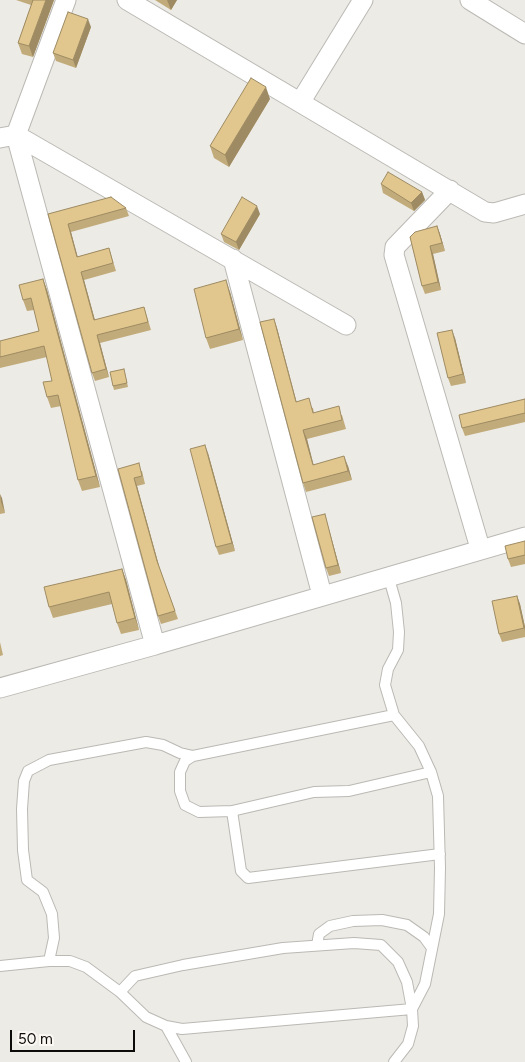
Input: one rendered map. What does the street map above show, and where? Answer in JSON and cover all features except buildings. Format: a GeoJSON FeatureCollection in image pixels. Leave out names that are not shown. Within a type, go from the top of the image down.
{"type":"FeatureCollection","features":[{"type":"Feature","properties":{"kind":"street"},"geometry":{"type":"LineString","coordinates":[[66,0],[8,136],[155,645]]}},
{"type":"Feature","properties":{"kind":"street"},"geometry":{"type":"LineString","coordinates":[[127,0],[301,101],[485,212],[494,213],[525,204]]}},
{"type":"Feature","properties":{"kind":"street"},"geometry":{"type":"LineString","coordinates":[[301,101],[363,0]]}},
{"type":"Feature","properties":{"kind":"street"},"geometry":{"type":"LineString","coordinates":[[470,0],[525,34]]}},
{"type":"Feature","properties":{"kind":"street"},"geometry":{"type":"LineString","coordinates":[[8,136],[233,258],[346,324]]}},
{"type":"Feature","properties":{"kind":"street"},"geometry":{"type":"LineString","coordinates":[[450,190],[395,247],[394,255],[480,548]]}},
{"type":"Feature","properties":{"kind":"street"},"geometry":{"type":"LineString","coordinates":[[233,258],[322,595]]}},
{"type":"Feature","properties":{"kind":"street"},"geometry":{"type":"LineString","coordinates":[[0,688],[155,645],[480,548],[525,537]]}},
{"type":"Feature","properties":{"kind":"lane"},"geometry":{"type":"LineString","coordinates":[[388,575],[396,603],[399,632],[398,650],[388,669],[385,685],[394,715],[419,746],[431,772],[438,796],[440,854],[439,914],[425,984],[412,1009]]}},
{"type":"Feature","properties":{"kind":"lane"},"geometry":{"type":"LineString","coordinates":[[394,715],[192,756],[185,761],[180,772],[180,791],[185,805],[199,812],[232,811],[306,793],[349,791],[431,772]]}},
{"type":"Feature","properties":{"kind":"lane"},"geometry":{"type":"LineString","coordinates":[[49,961],[54,938],[52,914],[43,892],[27,880],[23,850],[22,810],[24,781],[28,771],[49,760],[146,742],[163,745],[192,756]]}},
{"type":"Feature","properties":{"kind":"lane"},"geometry":{"type":"LineString","coordinates":[[232,811],[241,871],[248,878],[440,854]]}},
{"type":"Feature","properties":{"kind":"lane"},"geometry":{"type":"LineString","coordinates":[[317,945],[319,934],[330,926],[353,921],[382,920],[407,925],[424,937],[432,948]]}},
{"type":"Feature","properties":{"kind":"lane"},"geometry":{"type":"LineString","coordinates":[[120,992],[135,976],[183,964],[283,948],[354,943],[381,945],[398,962],[407,982],[412,1009],[413,1026],[408,1044],[394,1062]]}},
{"type":"Feature","properties":{"kind":"lane"},"geometry":{"type":"LineString","coordinates":[[0,966],[70,961],[86,967],[120,992],[146,1017],[166,1026],[182,1029],[412,1009]]}},
{"type":"Feature","properties":{"kind":"lane"},"geometry":{"type":"LineString","coordinates":[[166,1026],[186,1062]]}}]}
